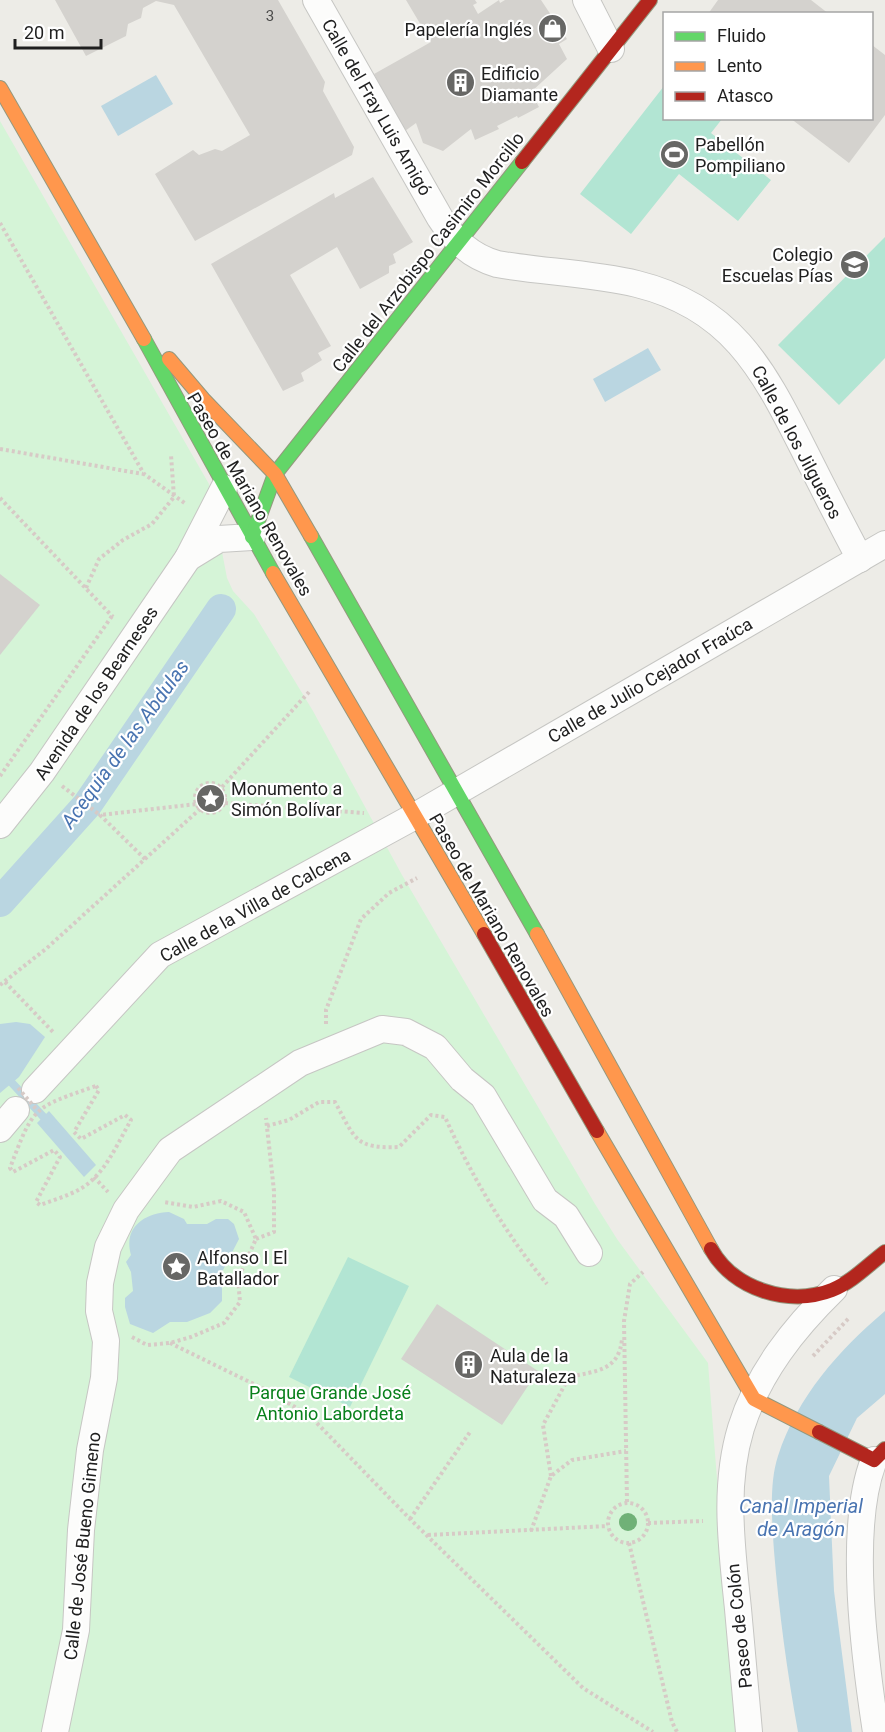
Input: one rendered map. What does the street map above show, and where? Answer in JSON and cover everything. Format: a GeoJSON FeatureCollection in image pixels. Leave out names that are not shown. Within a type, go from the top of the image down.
{"type":"FeatureCollection","features":[{"type":"Feature","properties":{"kind":"main road","name":"Calle del Arzobispo Casimiro Morcillo"},"geometry":{"type":"LineString","coordinates":[[252,537],[275,474],[650,0]]}},
{"type":"Feature","properties":{"kind":"main road","name":"Paseo de Mariano Renovales"},"geometry":{"type":"LineString","coordinates":[[0,88],[138,328],[252,537],[416,816],[662,1245],[765,1405]]}},
{"type":"Feature","properties":{"kind":"main road","name":"Paseo de Mariano Renovales"},"geometry":{"type":"LineString","coordinates":[[138,328],[275,474],[458,791],[715,1256],[741,1281],[771,1292],[808,1294],[834,1289]]}},
{"type":"Feature","properties":{"kind":"main road","name":"Paseo de Colón"},"geometry":{"type":"LineString","coordinates":[[834,1289],[885,1252]]}},
{"type":"Feature","properties":{"kind":"main road"},"geometry":{"type":"LineString","coordinates":[[765,1405],[870,1453]]}},
{"type":"Feature","properties":{"kind":"street","name":"Calle del Fray Luis Amigó"},"geometry":{"type":"LineString","coordinates":[[316,0],[440,218],[458,244]]}},
{"type":"Feature","properties":{"kind":"street"},"geometry":{"type":"LineString","coordinates":[[586,0],[611,49]]}},
{"type":"Feature","properties":{"kind":"street","name":"Calle de los Jilgueros"},"geometry":{"type":"LineString","coordinates":[[458,244],[479,258],[497,264],[636,284],[680,300],[700,310],[724,328],[749,354],[769,382],[860,559]]}},
{"type":"Feature","properties":{"kind":"street","name":"Avenida de los Bearneses"},"geometry":{"type":"LineString","coordinates":[[0,825],[10,801],[188,558],[224,488]]}},
{"type":"Feature","properties":{"kind":"street","name":"Avenida de los Bearneses"},"geometry":{"type":"LineString","coordinates":[[188,558],[219,539],[252,537]]}},
{"type":"Feature","properties":{"kind":"street","name":"Calle de Julio Cejador Fraúca"},"geometry":{"type":"LineString","coordinates":[[416,816],[885,544]]}},
{"type":"Feature","properties":{"kind":"street","name":"Calle de la Villa de Calcena"},"geometry":{"type":"LineString","coordinates":[[26,1105],[160,955],[416,816]]}},
{"type":"Feature","properties":{"kind":"street","name":"Calle de José Bueno Gimeno"},"geometry":{"type":"LineString","coordinates":[[55,1732],[76,1630],[81,1530],[90,1450],[104,1378],[106,1341],[99,1311],[99,1292],[108,1247],[126,1210],[170,1150],[300,1064],[382,1029],[406,1032],[435,1047],[462,1079],[483,1096],[545,1200],[566,1216],[589,1253]]}},
{"type":"Feature","properties":{"kind":"street","name":"Paseo de Colón"},"geometry":{"type":"LineString","coordinates":[[749,1732],[732,1553],[730,1496],[740,1434],[765,1405],[791,1334],[834,1289]]}},
{"type":"Feature","properties":{"kind":"street"},"geometry":{"type":"LineString","coordinates":[[870,1453],[863,1500],[861,1568],[865,1644],[876,1732]]}},
{"type":"Feature","properties":{"kind":"path"},"geometry":{"type":"LineString","coordinates":[[0,223],[144,474],[193,510]]}},
{"type":"Feature","properties":{"kind":"path"},"geometry":{"type":"LineString","coordinates":[[0,449],[144,474]]}},
{"type":"Feature","properties":{"kind":"path"},"geometry":{"type":"LineString","coordinates":[[0,498],[112,616],[0,776]]}},
{"type":"Feature","properties":{"kind":"path"},"geometry":{"type":"LineString","coordinates":[[86,588],[99,559],[123,540],[152,524],[174,498]]}},
{"type":"Feature","properties":{"kind":"path"},"geometry":{"type":"LineString","coordinates":[[222,787],[330,669]]}},
{"type":"Feature","properties":{"kind":"path"},"geometry":{"type":"LineString","coordinates":[[225,803],[222,787],[214,783],[204,784],[197,790],[197,804],[201,809],[214,812],[225,803],[367,813]]}},
{"type":"Feature","properties":{"kind":"path"},"geometry":{"type":"LineString","coordinates":[[73,794],[100,815],[145,859]]}},
{"type":"Feature","properties":{"kind":"path"},"geometry":{"type":"LineString","coordinates":[[100,815],[197,804]]}},
{"type":"Feature","properties":{"kind":"path"},"geometry":{"type":"LineString","coordinates":[[0,985],[47,948],[201,809]]}},
{"type":"Feature","properties":{"kind":"path"},"geometry":{"type":"LineString","coordinates":[[327,1052],[326,1010],[361,919],[389,893],[423,875]]}},
{"type":"Feature","properties":{"kind":"path"},"geometry":{"type":"LineString","coordinates":[[5,982],[55,1033],[49,1042]]}},
{"type":"Feature","properties":{"kind":"path"},"geometry":{"type":"LineString","coordinates":[[124,1332],[147,1345],[170,1343],[224,1323],[240,1302],[238,1279],[256,1239],[274,1232],[274,1191],[267,1126],[271,1084]]}},
{"type":"Feature","properties":{"kind":"path"},"geometry":{"type":"LineString","coordinates":[[10,1168],[14,1172],[54,1150],[60,1157],[36,1202],[40,1205],[81,1188],[94,1177],[105,1165],[131,1120],[125,1115],[81,1139],[74,1132],[99,1090],[96,1086],[26,1105]]}},
{"type":"Feature","properties":{"kind":"path"},"geometry":{"type":"LineString","coordinates":[[267,1126],[289,1120],[319,1102],[335,1102],[356,1139],[372,1148],[399,1147],[431,1115],[445,1117],[459,1148],[525,1259],[547,1284]]}},
{"type":"Feature","properties":{"kind":"path"},"geometry":{"type":"LineString","coordinates":[[162,1202],[193,1207],[221,1201],[244,1212],[256,1239]]}},
{"type":"Feature","properties":{"kind":"path"},"geometry":{"type":"LineString","coordinates":[[531,1532],[550,1476],[543,1425],[569,1377],[608,1368],[621,1351],[630,1284],[643,1272]]}},
{"type":"Feature","properties":{"kind":"path"},"geometry":{"type":"LineString","coordinates":[[811,1358],[852,1315]]}},
{"type":"Feature","properties":{"kind":"path"},"geometry":{"type":"LineString","coordinates":[[624,1321],[627,1502]]}},
{"type":"Feature","properties":{"kind":"path"},"geometry":{"type":"LineString","coordinates":[[170,1343],[268,1391],[310,1416],[410,1519],[583,1688],[653,1732]]}},
{"type":"Feature","properties":{"kind":"path"},"geometry":{"type":"LineString","coordinates":[[410,1519],[470,1432]]}},
{"type":"Feature","properties":{"kind":"path"},"geometry":{"type":"LineString","coordinates":[[550,1476],[572,1460],[626,1451]]}},
{"type":"Feature","properties":{"kind":"path"},"geometry":{"type":"LineString","coordinates":[[627,1502],[638,1505],[646,1513],[648,1523],[645,1533],[629,1543],[620,1541],[612,1535],[608,1526],[612,1510],[627,1502]]}},
{"type":"Feature","properties":{"kind":"path"},"geometry":{"type":"LineString","coordinates":[[648,1523],[713,1521]]}},
{"type":"Feature","properties":{"kind":"path"},"geometry":{"type":"LineString","coordinates":[[427,1535],[531,1532],[608,1526]]}},
{"type":"Feature","properties":{"kind":"path"},"geometry":{"type":"LineString","coordinates":[[629,1543],[672,1722],[677,1732]]}},
{"type":"Feature","properties":{"kind":"green space","name":"Pabellón Pompiliano"},"geometry":{"type":"Polygon","coordinates":[[[663,87],[663,120],[721,120],[711,133],[771,180],[738,221],[679,174],[631,234],[580,194],[663,87]]]}},
{"type":"Feature","properties":{"kind":"green space","name":"Parque Grande José Antonio Labordeta"},"geometry":{"type":"Polygon","coordinates":[[[0,121],[209,484],[227,578],[233,591],[254,614],[313,711],[402,875],[595,1204],[617,1239],[708,1363],[720,1518],[744,1732],[0,1732],[0,121]]]}},
{"type":"Feature","properties":{"kind":"green space"},"geometry":{"type":"Polygon","coordinates":[[[885,237],[885,358],[839,405],[778,345],[885,237]]]}},
{"type":"Feature","properties":{"kind":"green space"},"geometry":{"type":"Polygon","coordinates":[[[348,1257],[409,1286],[350,1407],[289,1377],[348,1257]]]}},
{"type":"Feature","properties":{"kind":"water"},"geometry":{"type":"Polygon","coordinates":[[[156,75],[173,104],[118,136],[101,106],[156,75]]]}},
{"type":"Feature","properties":{"kind":"water"},"geometry":{"type":"Polygon","coordinates":[[[648,348],[661,370],[605,402],[593,379],[648,348]]]}},
{"type":"Feature","properties":{"kind":"water"},"geometry":{"type":"Polygon","coordinates":[[[16,1022],[30,1024],[45,1037],[19,1077],[0,1093],[0,1024],[16,1022]]]}},
{"type":"Feature","properties":{"kind":"water"},"geometry":{"type":"Polygon","coordinates":[[[49,1111],[96,1165],[84,1177],[37,1123],[49,1111]]]}},
{"type":"Feature","properties":{"kind":"water"},"geometry":{"type":"Polygon","coordinates":[[[169,1212],[184,1219],[187,1224],[207,1224],[216,1219],[228,1219],[234,1224],[239,1239],[222,1272],[222,1301],[210,1313],[187,1322],[170,1322],[153,1333],[130,1324],[125,1298],[133,1291],[131,1272],[126,1262],[131,1255],[130,1237],[138,1224],[151,1215],[169,1212]]]}},
{"type":"Feature","properties":{"kind":"water","name":"Canal Imperial de Aragón"},"geometry":{"type":"Polygon","coordinates":[[[885,1311],[885,1394],[857,1418],[829,1476],[834,1591],[852,1732],[798,1732],[778,1597],[774,1551],[772,1503],[775,1467],[786,1434],[808,1394],[836,1358],[885,1311]]]}},
{"type":"Feature","properties":{"kind":"building"},"geometry":{"type":"Polygon","coordinates":[[[55,0],[278,0],[325,82],[323,91],[354,147],[352,155],[195,241],[155,174],[193,150],[199,155],[215,149],[222,151],[250,135],[174,5],[156,1],[143,8],[141,18],[128,24],[126,36],[86,56],[55,0]]]}},
{"type":"Feature","properties":{"kind":"building","name":"Edificio Diamante"},"geometry":{"type":"Polygon","coordinates":[[[406,0],[475,0],[477,3],[473,5],[478,14],[499,0],[500,3],[505,0],[541,0],[567,39],[559,44],[567,59],[531,92],[539,107],[497,126],[499,129],[475,140],[471,129],[443,151],[423,143],[416,123],[405,131],[374,74],[431,42],[406,0]]]}},
{"type":"Feature","properties":{"kind":"building"},"geometry":{"type":"Polygon","coordinates":[[[718,0],[811,0],[826,12],[709,12],[718,0]]]}},
{"type":"Feature","properties":{"kind":"building"},"geometry":{"type":"Polygon","coordinates":[[[873,46],[885,55],[885,115],[849,163],[793,120],[873,120],[873,46]]]}},
{"type":"Feature","properties":{"kind":"building"},"geometry":{"type":"Polygon","coordinates":[[[373,177],[413,242],[393,254],[396,263],[389,266],[389,273],[360,289],[337,247],[290,275],[331,346],[318,353],[322,360],[301,373],[304,381],[283,391],[211,264],[334,193],[335,198],[373,177]]]}},
{"type":"Feature","properties":{"kind":"building"},"geometry":{"type":"Polygon","coordinates":[[[0,574],[40,605],[0,655],[0,574]]]}},
{"type":"Feature","properties":{"kind":"building","name":"Aula de la Naturaleza"},"geometry":{"type":"Polygon","coordinates":[[[437,1304],[538,1371],[502,1425],[401,1359],[437,1304]]]}},
{"type":"Feature","properties":{"kind":"waterway","name":"Acequia de las Abdulas"},"geometry":{"type":"LineString","coordinates":[[0,902],[87,805],[221,609]]}},
{"type":"Feature","properties":{"kind":"waterway","name":"Calle de la Villa de Calcena"},"geometry":{"type":"LineString","coordinates":[[0,1070],[51,1125]]}},
{"type":"Feature","properties":{"kind":"traffic: fast"},"geometry":{"type":"LineString","coordinates":[[252,537],[275,474],[522,162]]}},
{"type":"Feature","properties":{"kind":"traffic: fast"},"geometry":{"type":"LineString","coordinates":[[144,339],[273,573]]}},
{"type":"Feature","properties":{"kind":"traffic: fast"},"geometry":{"type":"LineString","coordinates":[[311,536],[537,934]]}},
{"type":"Feature","properties":{"kind":"traffic: slow"},"geometry":{"type":"LineString","coordinates":[[0,88],[144,339]]}},
{"type":"Feature","properties":{"kind":"traffic: slow"},"geometry":{"type":"LineString","coordinates":[[169,359],[203,399],[275,474],[311,536]]}},
{"type":"Feature","properties":{"kind":"traffic: slow"},"geometry":{"type":"LineString","coordinates":[[273,573],[484,934]]}},
{"type":"Feature","properties":{"kind":"traffic: slow"},"geometry":{"type":"LineString","coordinates":[[537,934],[711,1249]]}},
{"type":"Feature","properties":{"kind":"traffic: slow"},"geometry":{"type":"LineString","coordinates":[[597,1131],[754,1399],[819,1432]]}},
{"type":"Feature","properties":{"kind":"traffic: jam"},"geometry":{"type":"LineString","coordinates":[[522,162],[650,0]]}},
{"type":"Feature","properties":{"kind":"traffic: jam"},"geometry":{"type":"LineString","coordinates":[[484,934],[597,1131]]}},
{"type":"Feature","properties":{"kind":"traffic: jam"},"geometry":{"type":"LineString","coordinates":[[711,1249],[733,1275],[748,1284],[764,1291],[798,1296],[815,1295],[839,1287],[885,1252]]}},
{"type":"Feature","properties":{"kind":"traffic: jam"},"geometry":{"type":"LineString","coordinates":[[819,1432],[874,1460],[885,1449]]}},
{"type":"Feature","properties":{"kind":"place","name":"Papelería Inglés"},"geometry":{"type":"Point","coordinates":[553,29]}},
{"type":"Feature","properties":{"kind":"place","name":"Edificio Diamante"},"geometry":{"type":"Point","coordinates":[460,83]}},
{"type":"Feature","properties":{"kind":"place","name":"Pabellón Pompiliano"},"geometry":{"type":"Point","coordinates":[674,154]}},
{"type":"Feature","properties":{"kind":"place","name":"Colegio Escuelas Pías"},"geometry":{"type":"Point","coordinates":[854,264]}},
{"type":"Feature","properties":{"kind":"place","name":"Monumento a Simón Bolívar"},"geometry":{"type":"Point","coordinates":[210,798]}},
{"type":"Feature","properties":{"kind":"place","name":"Alfonso I El Batallador"},"geometry":{"type":"Point","coordinates":[176,1267]}},
{"type":"Feature","properties":{"kind":"place","name":"Aula de la Naturaleza"},"geometry":{"type":"Point","coordinates":[469,1365]}}]}
